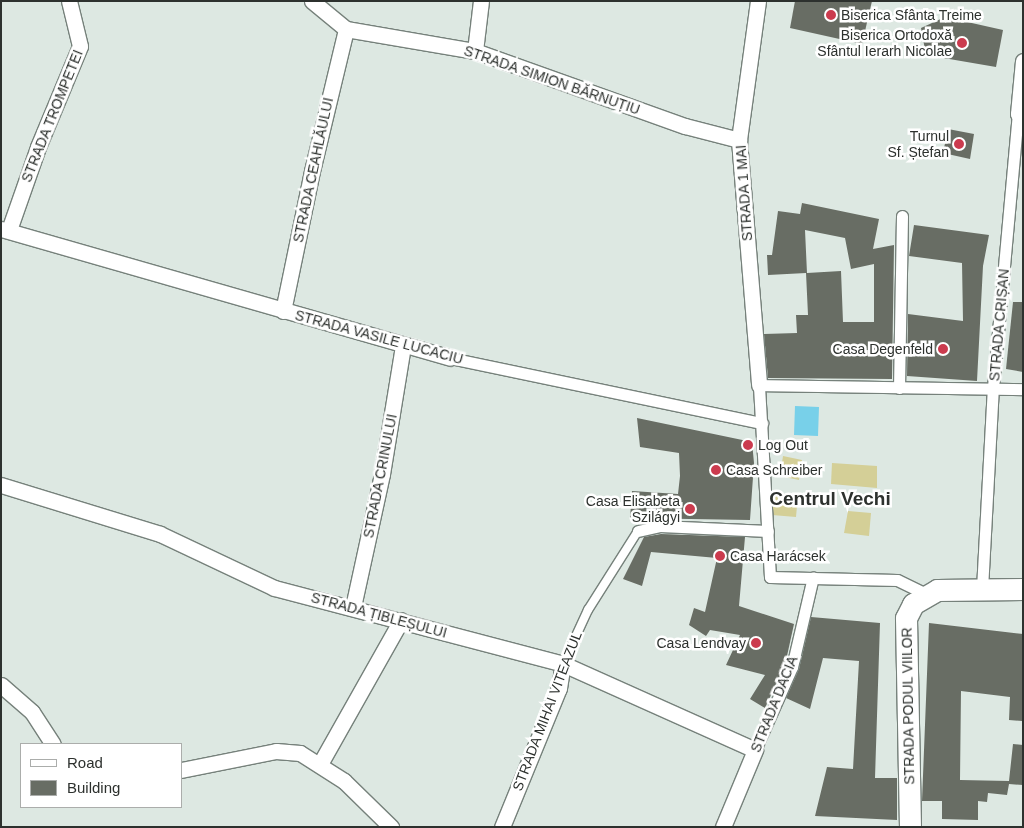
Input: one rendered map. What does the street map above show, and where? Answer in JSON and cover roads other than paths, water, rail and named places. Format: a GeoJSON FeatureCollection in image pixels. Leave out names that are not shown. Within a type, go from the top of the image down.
{"type":"FeatureCollection","features":[{"type":"Feature","properties":{"kind":"main road"},"geometry":{"type":"LineString","coordinates":[[926,594],[937,590],[1023,589]]}},
{"type":"Feature","properties":{"kind":"main road","name":"STRADA PODUL VIILOR"},"geometry":{"type":"LineString","coordinates":[[910,827],[906,618],[913,604],[926,594]]}},
{"type":"Feature","properties":{"kind":"street","name":"STRADA TROMPETEI"},"geometry":{"type":"LineString","coordinates":[[5,230],[80,46],[69,1]]}},
{"type":"Feature","properties":{"kind":"street","name":"STRADA SIMION BĂRNUȚIU"},"geometry":{"type":"LineString","coordinates":[[312,1],[346,29],[476,51],[685,126],[739,140]]}},
{"type":"Feature","properties":{"kind":"street"},"geometry":{"type":"LineString","coordinates":[[476,51],[481,1]]}},
{"type":"Feature","properties":{"kind":"street","name":"STRADA 1 MAI"},"geometry":{"type":"LineString","coordinates":[[758,1],[739,140],[759,385]]}},
{"type":"Feature","properties":{"kind":"street","name":"STRADA CEAHLĂULUI"},"geometry":{"type":"LineString","coordinates":[[283,311],[312,171],[346,29]]}},
{"type":"Feature","properties":{"kind":"street","name":"STRADA CRIȘAN"},"geometry":{"type":"LineString","coordinates":[[982,589],[993,387],[1020,114],[1023,61]]}},
{"type":"Feature","properties":{"kind":"street"},"geometry":{"type":"LineString","coordinates":[[899,386],[902,216]]}},
{"type":"Feature","properties":{"kind":"street","name":"STRADA VASILE LUCACIU"},"geometry":{"type":"LineString","coordinates":[[5,230],[450,358],[761,423]]}},
{"type":"Feature","properties":{"kind":"street","name":"STRADA CRINULUI"},"geometry":{"type":"LineString","coordinates":[[353,607],[382,474],[403,346]]}},
{"type":"Feature","properties":{"kind":"street"},"geometry":{"type":"LineString","coordinates":[[926,594],[897,580],[770,577],[759,385],[993,387],[1023,390]]}},
{"type":"Feature","properties":{"kind":"street","name":"STRADA ȚIBLEȘULUI"},"geometry":{"type":"LineString","coordinates":[[1,486],[160,534],[274,588],[353,607],[563,664],[755,750]]}},
{"type":"Feature","properties":{"kind":"street","name":"STRADA MIHAI VITEAZUL"},"geometry":{"type":"LineString","coordinates":[[638,531],[660,526],[767,531]]}},
{"type":"Feature","properties":{"kind":"street","name":"STRADA DACIA"},"geometry":{"type":"LineString","coordinates":[[723,827],[792,667],[813,578]]}},
{"type":"Feature","properties":{"kind":"street"},"geometry":{"type":"LineString","coordinates":[[320,764],[401,620]]}},
{"type":"Feature","properties":{"kind":"street","name":"STRADA MIHAI VITEAZUL"},"geometry":{"type":"LineString","coordinates":[[502,827],[559,688],[563,664]]}},
{"type":"Feature","properties":{"kind":"street"},"geometry":{"type":"LineString","coordinates":[[5,695],[32,712],[52,743]]}},
{"type":"Feature","properties":{"kind":"street"},"geometry":{"type":"LineString","coordinates":[[182,770],[276,751],[300,753],[344,781],[391,827]]}},
{"type":"Feature","properties":{"kind":"lane","name":"STRADA MIHAI VITEAZUL"},"geometry":{"type":"LineString","coordinates":[[563,664],[588,610],[638,531]]}},
{"type":"Feature","properties":{"kind":"water"},"geometry":{"type":"Polygon","coordinates":[[[795,406],[819,407],[818,436],[794,435],[795,406]]]}},
{"type":"Feature","properties":{"kind":"place","name":"Biserica Sfânta Treime"},"geometry":{"type":"Point","coordinates":[831,15]}},
{"type":"Feature","properties":{"kind":"place","name":"Biserica Ortodoxă Sfântul Ierarh Nicolae"},"geometry":{"type":"Point","coordinates":[962,43]}},
{"type":"Feature","properties":{"kind":"place","name":"Turnul Sf. Ștefan"},"geometry":{"type":"Point","coordinates":[959,144]}},
{"type":"Feature","properties":{"kind":"place","name":"Casa Degenfeld"},"geometry":{"type":"Point","coordinates":[943,349]}},
{"type":"Feature","properties":{"kind":"place","name":"Log Out"},"geometry":{"type":"Point","coordinates":[748,445]}},
{"type":"Feature","properties":{"kind":"place","name":"Casa Schreiber"},"geometry":{"type":"Point","coordinates":[716,470]}},
{"type":"Feature","properties":{"kind":"place","name":"Casa Elisabeta Szilágyi"},"geometry":{"type":"Point","coordinates":[690,509]}},
{"type":"Feature","properties":{"kind":"place","name":"Casa Harácsek"},"geometry":{"type":"Point","coordinates":[720,556]}},
{"type":"Feature","properties":{"kind":"place","name":"Casa Lendvay"},"geometry":{"type":"Point","coordinates":[756,643]}},
{"type":"Feature","properties":{"kind":"district","name":"Centrul Vechi"},"geometry":{"type":"Point","coordinates":[830,499]}}]}
